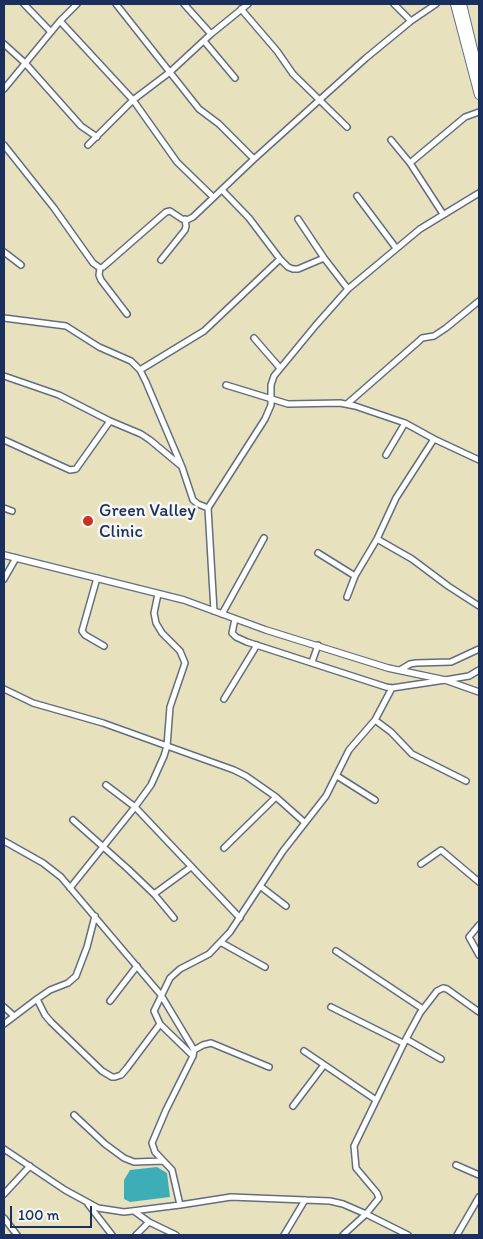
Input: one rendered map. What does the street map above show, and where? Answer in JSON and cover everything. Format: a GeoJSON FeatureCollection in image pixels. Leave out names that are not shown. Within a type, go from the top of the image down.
{"type":"FeatureCollection","features":[{"type":"Feature","properties":{"kind":"highway"},"geometry":{"type":"LineString","coordinates":[[455,4],[479,95]]}},
{"type":"Feature","properties":{"kind":"highway"},"geometry":{"type":"LineString","coordinates":[[462,4],[479,74]]}},
{"type":"Feature","properties":{"kind":"street"},"geometry":{"type":"LineString","coordinates":[[24,4],[51,32]]}},
{"type":"Feature","properties":{"kind":"street"},"geometry":{"type":"LineString","coordinates":[[4,89],[60,21],[77,4]]}},
{"type":"Feature","properties":{"kind":"street"},"geometry":{"type":"LineString","coordinates":[[116,4],[202,112],[219,124],[254,159]]}},
{"type":"Feature","properties":{"kind":"street"},"geometry":{"type":"LineString","coordinates":[[184,4],[211,34]]}},
{"type":"Feature","properties":{"kind":"street"},"geometry":{"type":"LineString","coordinates":[[88,145],[133,100],[170,72],[211,34],[248,4]]}},
{"type":"Feature","properties":{"kind":"street"},"geometry":{"type":"LineString","coordinates":[[394,4],[410,21]]}},
{"type":"Feature","properties":{"kind":"street"},"geometry":{"type":"LineString","coordinates":[[100,268],[107,265],[166,212],[185,219],[193,217],[366,58],[410,21],[436,4]]}},
{"type":"Feature","properties":{"kind":"street"},"geometry":{"type":"LineString","coordinates":[[241,10],[277,51],[293,74],[347,127]]}},
{"type":"Feature","properties":{"kind":"street"},"geometry":{"type":"LineString","coordinates":[[60,21],[133,100],[177,162],[214,197]]}},
{"type":"Feature","properties":{"kind":"street"},"geometry":{"type":"LineString","coordinates":[[204,41],[235,78]]}},
{"type":"Feature","properties":{"kind":"street"},"geometry":{"type":"LineString","coordinates":[[4,44],[81,126],[96,137]]}},
{"type":"Feature","properties":{"kind":"street"},"geometry":{"type":"LineString","coordinates":[[410,163],[465,117],[479,112]]}},
{"type":"Feature","properties":{"kind":"street"},"geometry":{"type":"LineString","coordinates":[[391,140],[410,163],[443,214]]}},
{"type":"Feature","properties":{"kind":"street"},"geometry":{"type":"LineString","coordinates":[[4,145],[54,208],[93,263],[100,268],[101,280],[127,314]]}},
{"type":"Feature","properties":{"kind":"street"},"geometry":{"type":"LineString","coordinates":[[222,190],[249,218],[288,267],[298,269],[324,258]]}},
{"type":"Feature","properties":{"kind":"street"},"geometry":{"type":"LineString","coordinates":[[214,611],[208,508],[265,419],[272,399],[271,385],[280,368],[348,289],[396,248],[443,214],[479,193]]}},
{"type":"Feature","properties":{"kind":"street"},"geometry":{"type":"LineString","coordinates":[[357,196],[396,248]]}},
{"type":"Feature","properties":{"kind":"street"},"geometry":{"type":"LineString","coordinates":[[161,260],[185,230],[185,219]]}},
{"type":"Feature","properties":{"kind":"street"},"geometry":{"type":"LineString","coordinates":[[298,220],[348,289]]}},
{"type":"Feature","properties":{"kind":"street"},"geometry":{"type":"LineString","coordinates":[[4,252],[21,265]]}},
{"type":"Feature","properties":{"kind":"street"},"geometry":{"type":"LineString","coordinates":[[140,370],[204,331],[280,259]]}},
{"type":"Feature","properties":{"kind":"street"},"geometry":{"type":"LineString","coordinates":[[347,404],[422,338],[434,336],[479,301]]}},
{"type":"Feature","properties":{"kind":"street"},"geometry":{"type":"LineString","coordinates":[[4,326],[6,319],[37,324],[60,324],[70,328],[98,346],[128,358],[140,370],[182,467],[193,500],[208,508]]}},
{"type":"Feature","properties":{"kind":"street"},"geometry":{"type":"LineString","coordinates":[[254,338],[280,368]]}},
{"type":"Feature","properties":{"kind":"street"},"geometry":{"type":"LineString","coordinates":[[4,376],[59,395],[146,437],[182,467]]}},
{"type":"Feature","properties":{"kind":"street"},"geometry":{"type":"LineString","coordinates":[[226,385],[288,404],[347,404],[405,423],[479,460]]}},
{"type":"Feature","properties":{"kind":"street"},"geometry":{"type":"LineString","coordinates":[[4,440],[70,470],[76,469],[110,421]]}},
{"type":"Feature","properties":{"kind":"street"},"geometry":{"type":"LineString","coordinates":[[386,455],[405,423]]}},
{"type":"Feature","properties":{"kind":"street"},"geometry":{"type":"LineString","coordinates":[[347,597],[355,576],[396,498],[434,439]]}},
{"type":"Feature","properties":{"kind":"street"},"geometry":{"type":"LineString","coordinates":[[4,508],[12,511]]}},
{"type":"Feature","properties":{"kind":"street"},"geometry":{"type":"LineString","coordinates":[[222,614],[264,538]]}},
{"type":"Feature","properties":{"kind":"street"},"geometry":{"type":"LineString","coordinates":[[376,539],[412,559],[479,606]]}},
{"type":"Feature","properties":{"kind":"street"},"geometry":{"type":"LineString","coordinates":[[318,553],[355,576]]}},
{"type":"Feature","properties":{"kind":"street"},"geometry":{"type":"LineString","coordinates":[[4,555],[184,600],[235,620],[317,647],[400,670],[445,680],[479,692]]}},
{"type":"Feature","properties":{"kind":"street"},"geometry":{"type":"LineString","coordinates":[[4,579],[16,558]]}},
{"type":"Feature","properties":{"kind":"street"},"geometry":{"type":"LineString","coordinates":[[97,578],[82,631],[85,635],[104,646]]}},
{"type":"Feature","properties":{"kind":"street"},"geometry":{"type":"LineString","coordinates":[[70,888],[135,807],[158,771],[167,746],[170,707],[185,663],[180,651],[162,633],[156,623],[154,613],[158,594]]}},
{"type":"Feature","properties":{"kind":"street"},"geometry":{"type":"LineString","coordinates":[[235,620],[232,633],[236,637],[392,688],[469,676],[479,670]]}},
{"type":"Feature","properties":{"kind":"street"},"geometry":{"type":"LineString","coordinates":[[224,699],[257,645]]}},
{"type":"Feature","properties":{"kind":"street"},"geometry":{"type":"LineString","coordinates":[[312,662],[317,647]]}},
{"type":"Feature","properties":{"kind":"street"},"geometry":{"type":"LineString","coordinates":[[400,670],[416,663],[451,662],[479,649]]}},
{"type":"Feature","properties":{"kind":"street"},"geometry":{"type":"LineString","coordinates":[[193,1056],[160,1024],[154,1012],[162,994],[175,974],[209,954],[222,943],[304,822],[326,796],[349,750],[375,720],[392,688]]}},
{"type":"Feature","properties":{"kind":"street"},"geometry":{"type":"LineString","coordinates":[[4,689],[33,703],[103,723],[234,770],[276,797],[304,822]]}},
{"type":"Feature","properties":{"kind":"street"},"geometry":{"type":"LineString","coordinates":[[375,720],[391,732],[412,754],[466,781]]}},
{"type":"Feature","properties":{"kind":"street"},"geometry":{"type":"LineString","coordinates":[[337,776],[375,800]]}},
{"type":"Feature","properties":{"kind":"street"},"geometry":{"type":"LineString","coordinates":[[106,785],[135,807],[240,918]]}},
{"type":"Feature","properties":{"kind":"street"},"geometry":{"type":"LineString","coordinates":[[224,848],[276,797]]}},
{"type":"Feature","properties":{"kind":"street"},"geometry":{"type":"LineString","coordinates":[[73,820],[104,846],[154,894],[174,918]]}},
{"type":"Feature","properties":{"kind":"street"},"geometry":{"type":"LineString","coordinates":[[4,841],[43,863],[61,877],[162,994],[194,1050],[193,1056],[153,1139],[154,1150],[172,1170],[180,1205]]}},
{"type":"Feature","properties":{"kind":"street"},"geometry":{"type":"LineString","coordinates":[[421,864],[441,850],[479,882]]}},
{"type":"Feature","properties":{"kind":"street"},"geometry":{"type":"LineString","coordinates":[[154,894],[191,866]]}},
{"type":"Feature","properties":{"kind":"street"},"geometry":{"type":"LineString","coordinates":[[260,886],[286,906]]}},
{"type":"Feature","properties":{"kind":"street"},"geometry":{"type":"LineString","coordinates":[[4,1024],[50,990],[68,983],[76,976],[87,947],[95,916]]}},
{"type":"Feature","properties":{"kind":"street"},"geometry":{"type":"LineString","coordinates":[[479,925],[469,937],[479,955]]}},
{"type":"Feature","properties":{"kind":"street"},"geometry":{"type":"LineString","coordinates":[[222,943],[265,966]]}},
{"type":"Feature","properties":{"kind":"street"},"geometry":{"type":"LineString","coordinates":[[336,950],[423,1009]]}},
{"type":"Feature","properties":{"kind":"street"},"geometry":{"type":"LineString","coordinates":[[110,1001],[137,966]]}},
{"type":"Feature","properties":{"kind":"street"},"geometry":{"type":"LineString","coordinates":[[343,1235],[366,1214],[379,1196],[356,1168],[354,1148],[405,1041],[423,1009],[437,991],[443,988],[479,1012]]}},
{"type":"Feature","properties":{"kind":"street"},"geometry":{"type":"LineString","coordinates":[[38,999],[44,1015],[102,1071],[112,1077],[120,1075],[160,1024]]}},
{"type":"Feature","properties":{"kind":"street"},"geometry":{"type":"LineString","coordinates":[[4,1007],[14,1016]]}},
{"type":"Feature","properties":{"kind":"street"},"geometry":{"type":"LineString","coordinates":[[331,1007],[440,1059]]}},
{"type":"Feature","properties":{"kind":"street"},"geometry":{"type":"LineString","coordinates":[[194,1050],[205,1044],[214,1044],[269,1067]]}},
{"type":"Feature","properties":{"kind":"street"},"geometry":{"type":"LineString","coordinates":[[304,1051],[376,1100]]}},
{"type":"Feature","properties":{"kind":"street"},"geometry":{"type":"LineString","coordinates":[[293,1106],[324,1065]]}},
{"type":"Feature","properties":{"kind":"street"},"geometry":{"type":"LineString","coordinates":[[74,1115],[104,1144],[130,1160],[139,1162],[163,1161]]}},
{"type":"Feature","properties":{"kind":"street"},"geometry":{"type":"LineString","coordinates":[[4,1149],[98,1208],[124,1212],[230,1197],[336,1202],[366,1214],[408,1235]]}},
{"type":"Feature","properties":{"kind":"street"},"geometry":{"type":"LineString","coordinates":[[456,1165],[479,1175]]}},
{"type":"Feature","properties":{"kind":"street"},"geometry":{"type":"LineString","coordinates":[[4,1194],[30,1166]]}},
{"type":"Feature","properties":{"kind":"street"},"geometry":{"type":"LineString","coordinates":[[456,1235],[479,1197]]}},
{"type":"Feature","properties":{"kind":"street"},"geometry":{"type":"LineString","coordinates":[[284,1235],[305,1200]]}},
{"type":"Feature","properties":{"kind":"street"},"geometry":{"type":"LineString","coordinates":[[86,1202],[112,1235]]}},
{"type":"Feature","properties":{"kind":"street"},"geometry":{"type":"LineString","coordinates":[[134,1211],[149,1222],[176,1235]]}},
{"type":"Feature","properties":{"kind":"street"},"geometry":{"type":"LineString","coordinates":[[4,1218],[17,1235]]}},
{"type":"Feature","properties":{"kind":"street"},"geometry":{"type":"LineString","coordinates":[[136,1235],[149,1222]]}},
{"type":"Feature","properties":{"kind":"water"},"geometry":{"type":"Polygon","coordinates":[[[157,1167],[167,1173],[170,1197],[130,1202],[124,1199],[124,1180],[130,1170],[157,1167]]]}},
{"type":"Feature","properties":{"kind":"place","name":"Green Valley Clinic"},"geometry":{"type":"Point","coordinates":[88,521]}}]}
